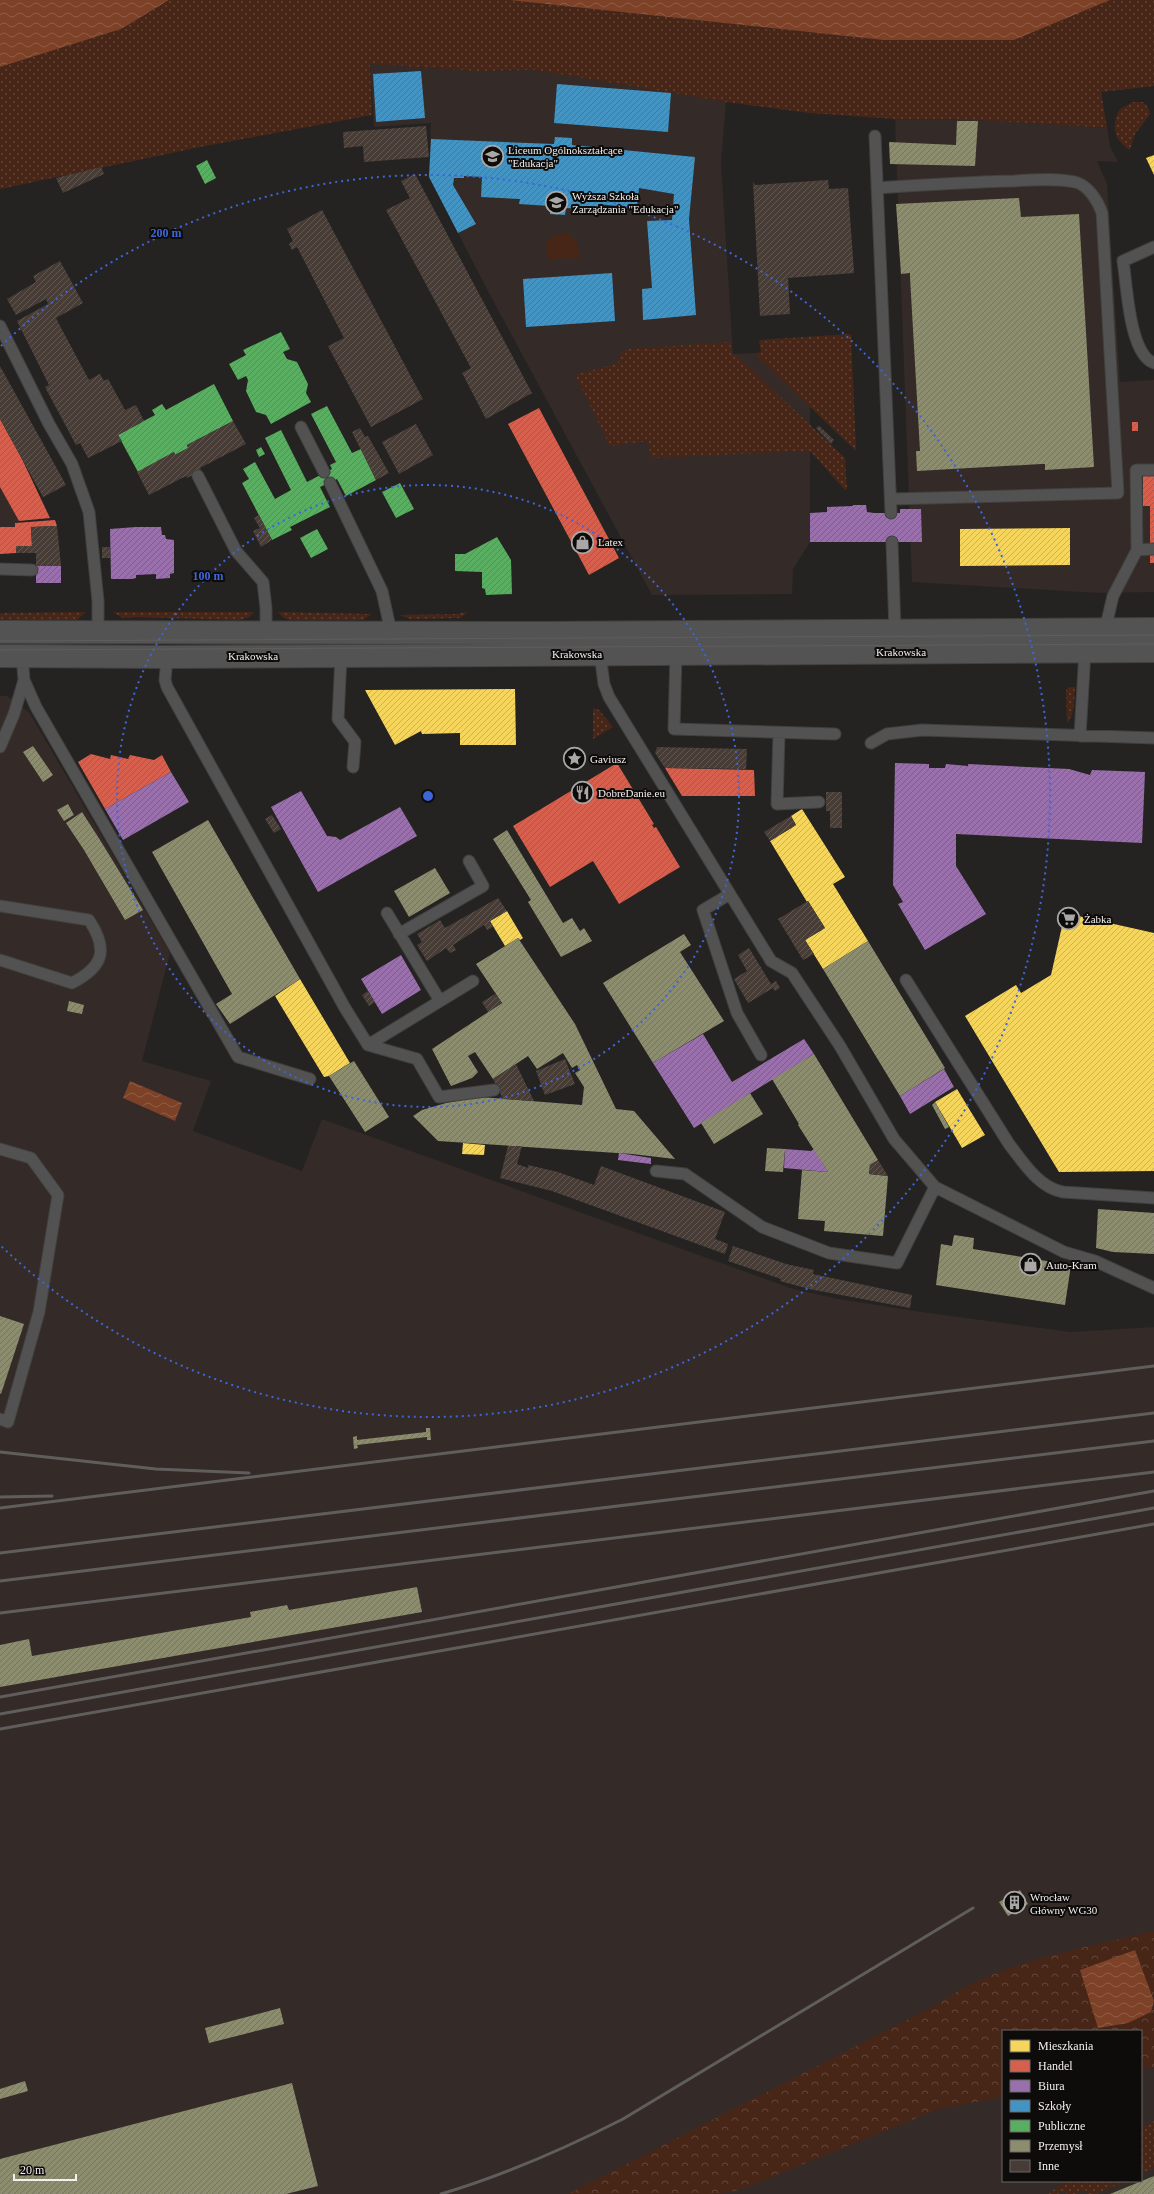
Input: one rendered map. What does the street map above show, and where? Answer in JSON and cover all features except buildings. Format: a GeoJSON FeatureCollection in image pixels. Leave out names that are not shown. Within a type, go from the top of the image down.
{"type":"FeatureCollection","features":[{"type":"Feature","properties":{"kind":"main road","name":"Krakowska"},"geometry":{"type":"LineString","coordinates":[[0,632],[545,633],[1154,629]]}},
{"type":"Feature","properties":{"kind":"main road","name":"Krakowska"},"geometry":{"type":"LineString","coordinates":[[0,656],[167,657],[1154,651]]}},
{"type":"Feature","properties":{"kind":"lane"},"geometry":{"type":"LineString","coordinates":[[875,136],[892,499],[891,513]]}},
{"type":"Feature","properties":{"kind":"lane"},"geometry":{"type":"LineString","coordinates":[[877,188],[966,182],[1049,180],[1076,182],[1085,188],[1098,201],[1102,213],[1118,494],[892,499]]}},
{"type":"Feature","properties":{"kind":"lane"},"geometry":{"type":"LineString","coordinates":[[1154,247],[1124,262],[1134,336],[1140,351],[1149,361],[1154,363]]}},
{"type":"Feature","properties":{"kind":"lane"},"geometry":{"type":"LineString","coordinates":[[0,326],[49,424],[72,464],[89,512],[98,601],[98,632]]}},
{"type":"Feature","properties":{"kind":"lane"},"geometry":{"type":"LineString","coordinates":[[301,427],[324,472]]}},
{"type":"Feature","properties":{"kind":"lane"},"geometry":{"type":"LineString","coordinates":[[1105,630],[1113,596],[1136,550],[1136,470],[1154,470]]}},
{"type":"Feature","properties":{"kind":"lane"},"geometry":{"type":"LineString","coordinates":[[198,476],[236,551],[262,582],[266,608],[266,632]]}},
{"type":"Feature","properties":{"kind":"lane"},"geometry":{"type":"LineString","coordinates":[[330,483],[382,591],[391,632]]}},
{"type":"Feature","properties":{"kind":"lane"},"geometry":{"type":"LineString","coordinates":[[892,542],[895,630]]}},
{"type":"Feature","properties":{"kind":"lane"},"geometry":{"type":"LineString","coordinates":[[1136,550],[1154,550]]}},
{"type":"Feature","properties":{"kind":"lane"},"geometry":{"type":"LineString","coordinates":[[0,569],[32,570]]}},
{"type":"Feature","properties":{"kind":"lane"},"geometry":{"type":"LineString","coordinates":[[1080,736],[1085,651]]}},
{"type":"Feature","properties":{"kind":"lane"},"geometry":{"type":"LineString","coordinates":[[600,654],[604,684],[609,697],[771,962],[792,973],[840,1046],[894,1139],[935,1187],[1064,1252],[1095,1261],[1154,1288]]}},
{"type":"Feature","properties":{"kind":"lane"},"geometry":{"type":"LineString","coordinates":[[676,654],[674,729],[835,734]]}},
{"type":"Feature","properties":{"kind":"lane"},"geometry":{"type":"LineString","coordinates":[[22,656],[24,680],[36,707],[238,1057],[310,1079]]}},
{"type":"Feature","properties":{"kind":"lane"},"geometry":{"type":"LineString","coordinates":[[341,656],[338,719],[355,742],[353,767]]}},
{"type":"Feature","properties":{"kind":"lane"},"geometry":{"type":"LineString","coordinates":[[167,657],[165,680],[167,687],[345,1008],[368,1045],[417,1059],[439,1098],[494,1090]]}},
{"type":"Feature","properties":{"kind":"lane"},"geometry":{"type":"LineString","coordinates":[[0,747],[14,714],[24,680]]}},
{"type":"Feature","properties":{"kind":"lane"},"geometry":{"type":"LineString","coordinates":[[871,743],[887,734],[922,730],[1154,738]]}},
{"type":"Feature","properties":{"kind":"lane"},"geometry":{"type":"LineString","coordinates":[[779,733],[777,804],[819,802]]}},
{"type":"Feature","properties":{"kind":"lane"},"geometry":{"type":"LineString","coordinates":[[399,934],[483,886],[469,861]]}},
{"type":"Feature","properties":{"kind":"lane"},"geometry":{"type":"LineString","coordinates":[[730,894],[703,910],[737,1013],[761,1055]]}},
{"type":"Feature","properties":{"kind":"lane"},"geometry":{"type":"LineString","coordinates":[[0,906],[89,920],[99,934],[101,951],[100,962],[92,972],[72,984],[0,960]]}},
{"type":"Feature","properties":{"kind":"lane"},"geometry":{"type":"LineString","coordinates":[[387,913],[440,1001]]}},
{"type":"Feature","properties":{"kind":"lane"},"geometry":{"type":"LineString","coordinates":[[906,980],[1010,1144],[1028,1168],[1046,1185],[1053,1190],[1063,1192],[1154,1198]]}},
{"type":"Feature","properties":{"kind":"lane"},"geometry":{"type":"LineString","coordinates":[[368,1045],[473,981]]}},
{"type":"Feature","properties":{"kind":"lane"},"geometry":{"type":"LineString","coordinates":[[0,1149],[31,1158],[58,1195],[39,1312],[8,1422],[0,1419]]}},
{"type":"Feature","properties":{"kind":"lane"},"geometry":{"type":"LineString","coordinates":[[656,1171],[685,1174],[762,1227],[828,1253],[897,1263],[935,1187]]}},
{"type":"Feature","properties":{"kind":"shaded area"},"geometry":{"type":"Polygon","coordinates":[[[370,64],[475,71],[534,70],[726,102],[721,163],[733,354],[810,350],[810,542],[793,569],[792,594],[652,595],[490,295],[429,177],[431,123],[374,127],[370,64]]]}},
{"type":"Feature","properties":{"kind":"shaded area"},"geometry":{"type":"Polygon","coordinates":[[[895,119],[978,120],[1107,128],[1110,146],[1118,162],[1097,161],[1107,184],[1120,382],[1154,380],[1154,592],[1099,593],[912,582],[895,119]]]}},
{"type":"Feature","properties":{"kind":"shaded area"},"geometry":{"type":"Polygon","coordinates":[[[0,487],[19,521],[15,523],[15,527],[0,527],[0,487]]]}},
{"type":"Feature","properties":{"kind":"shaded area"},"geometry":{"type":"Polygon","coordinates":[[[0,696],[7,696],[29,712],[170,953],[142,1061],[211,1081],[193,1131],[302,1171],[322,1119],[793,1289],[839,1299],[921,1312],[1071,1332],[1154,1327],[1154,2194],[0,2194],[0,696]]]}},
{"type":"Feature","properties":{"kind":"green space"},"geometry":{"type":"Polygon","coordinates":[[[169,0],[509,0],[883,40],[1014,40],[1110,0],[1154,0],[1154,86],[1101,92],[1107,128],[978,120],[895,119],[810,113],[726,102],[534,70],[475,71],[370,64],[372,115],[200,147],[0,189],[0,67],[121,29],[169,0]]]}},
{"type":"Feature","properties":{"kind":"green space"},"geometry":{"type":"Polygon","coordinates":[[[1133,102],[1143,102],[1148,107],[1150,114],[1135,134],[1130,150],[1120,142],[1117,137],[1115,132],[1115,121],[1120,109],[1133,102]]]}},
{"type":"Feature","properties":{"kind":"green space"},"geometry":{"type":"Polygon","coordinates":[[[558,234],[568,234],[577,241],[580,258],[548,259],[546,249],[548,240],[558,234]]]}},
{"type":"Feature","properties":{"kind":"green space"},"geometry":{"type":"Polygon","coordinates":[[[851,334],[856,451],[755,354],[761,352],[759,340],[851,334]]]}},
{"type":"Feature","properties":{"kind":"green space"},"geometry":{"type":"Polygon","coordinates":[[[730,342],[732,355],[736,355],[845,458],[847,489],[845,490],[810,451],[651,458],[648,441],[610,446],[575,375],[618,363],[621,353],[627,349],[730,342]]]}},
{"type":"Feature","properties":{"kind":"green space"},"geometry":{"type":"Polygon","coordinates":[[[86,612],[77,620],[0,620],[0,613],[86,612]]]}},
{"type":"Feature","properties":{"kind":"green space"},"geometry":{"type":"Polygon","coordinates":[[[113,612],[254,612],[249,617],[240,620],[137,617],[123,618],[113,612]]]}},
{"type":"Feature","properties":{"kind":"green space"},"geometry":{"type":"Polygon","coordinates":[[[278,612],[372,614],[363,620],[290,620],[284,618],[278,612]]]}},
{"type":"Feature","properties":{"kind":"green space"},"geometry":{"type":"Polygon","coordinates":[[[468,612],[460,618],[411,619],[399,615],[455,614],[468,612]]]}},
{"type":"Feature","properties":{"kind":"green space"},"geometry":{"type":"Polygon","coordinates":[[[1069,687],[1075,687],[1073,711],[1070,720],[1067,723],[1066,690],[1069,687]]]}},
{"type":"Feature","properties":{"kind":"green space"},"geometry":{"type":"Polygon","coordinates":[[[593,708],[599,710],[613,727],[593,739],[593,708]]]}},
{"type":"Feature","properties":{"kind":"green space"},"geometry":{"type":"Polygon","coordinates":[[[1154,1931],[1154,2001],[1135,1950],[1110,2027],[1128,2023],[1151,2012],[1154,2004],[1154,2067],[1142,2067],[1142,2030],[1002,2030],[1002,2097],[939,2109],[740,2190],[717,2194],[568,2194],[936,2005],[960,1990],[986,1977],[1041,1958],[1154,1931]]]}},
{"type":"Feature","properties":{"kind":"green space"},"geometry":{"type":"Polygon","coordinates":[[[1154,2121],[1154,2168],[1142,2174],[1142,2127],[1154,2121]]]}},
{"type":"Feature","properties":{"kind":"green space"},"geometry":{"type":"Polygon","coordinates":[[[1066,2182],[1123,2182],[1096,2194],[1088,2194],[1086,2190],[1076,2194],[1067,2194],[1065,2191],[1057,2194],[1048,2194],[1066,2182]]]}},
{"type":"Feature","properties":{"kind":"water"},"geometry":{"type":"Polygon","coordinates":[[[0,0],[169,0],[121,29],[0,67],[0,0]]]}},
{"type":"Feature","properties":{"kind":"water"},"geometry":{"type":"Polygon","coordinates":[[[509,0],[1110,0],[1014,40],[883,40],[509,0]]]}},
{"type":"Feature","properties":{"kind":"water"},"geometry":{"type":"Polygon","coordinates":[[[130,1081],[182,1103],[175,1121],[123,1098],[130,1081]]]}},
{"type":"Feature","properties":{"kind":"water"},"geometry":{"type":"Polygon","coordinates":[[[1135,1950],[1154,2001],[1151,2012],[1128,2023],[1098,2028],[1080,1970],[1135,1950]]]}},
{"type":"Feature","properties":{"kind":"tram line"},"geometry":{"type":"LineString","coordinates":[[0,641],[1154,635]]}},
{"type":"Feature","properties":{"kind":"tram line"},"geometry":{"type":"LineString","coordinates":[[0,650],[1154,644]]}},
{"type":"Feature","properties":{"kind":"railway"},"geometry":{"type":"LineString","coordinates":[[0,1508],[1154,1366]]}},
{"type":"Feature","properties":{"kind":"railway"},"geometry":{"type":"LineString","coordinates":[[0,1553],[1154,1413]]}},
{"type":"Feature","properties":{"kind":"railway"},"geometry":{"type":"LineString","coordinates":[[0,1581],[1154,1441]]}},
{"type":"Feature","properties":{"kind":"railway"},"geometry":{"type":"LineString","coordinates":[[0,1452],[156,1469],[249,1473]]}},
{"type":"Feature","properties":{"kind":"railway"},"geometry":{"type":"LineString","coordinates":[[0,1613],[1154,1472]]}},
{"type":"Feature","properties":{"kind":"railway"},"geometry":{"type":"LineString","coordinates":[[0,1697],[1154,1491]]}},
{"type":"Feature","properties":{"kind":"railway"},"geometry":{"type":"LineString","coordinates":[[0,1497],[52,1496]]}},
{"type":"Feature","properties":{"kind":"railway"},"geometry":{"type":"LineString","coordinates":[[0,1714],[1154,1508]]}},
{"type":"Feature","properties":{"kind":"railway"},"geometry":{"type":"LineString","coordinates":[[0,1729],[1154,1524]]}},
{"type":"Feature","properties":{"kind":"railway"},"geometry":{"type":"LineString","coordinates":[[441,2194],[465,2187],[534,2161],[623,2119],[973,1908]]}},
{"type":"Feature","properties":{"kind":"place","name":"Liceum Ogólnokształcące \"Edukacja\""},"geometry":{"type":"Point","coordinates":[493,156]}},
{"type":"Feature","properties":{"kind":"place","name":"Wyższa Szkoła Zarządzania \"Edukacja\""},"geometry":{"type":"Point","coordinates":[556,202]}},
{"type":"Feature","properties":{"kind":"place","name":"Latex"},"geometry":{"type":"Point","coordinates":[582,542]}},
{"type":"Feature","properties":{"kind":"place","name":"Gaviusz"},"geometry":{"type":"Point","coordinates":[574,759]}},
{"type":"Feature","properties":{"kind":"place","name":"DobreDanie.eu"},"geometry":{"type":"Point","coordinates":[583,793]}},
{"type":"Feature","properties":{"kind":"place","name":"Żabka"},"geometry":{"type":"Point","coordinates":[1068,919]}},
{"type":"Feature","properties":{"kind":"place","name":"Auto-Kram"},"geometry":{"type":"Point","coordinates":[1031,1265]}},
{"type":"Feature","properties":{"kind":"place","name":"Wrocław Główny WG30"},"geometry":{"type":"Point","coordinates":[1014,1903]}}]}
